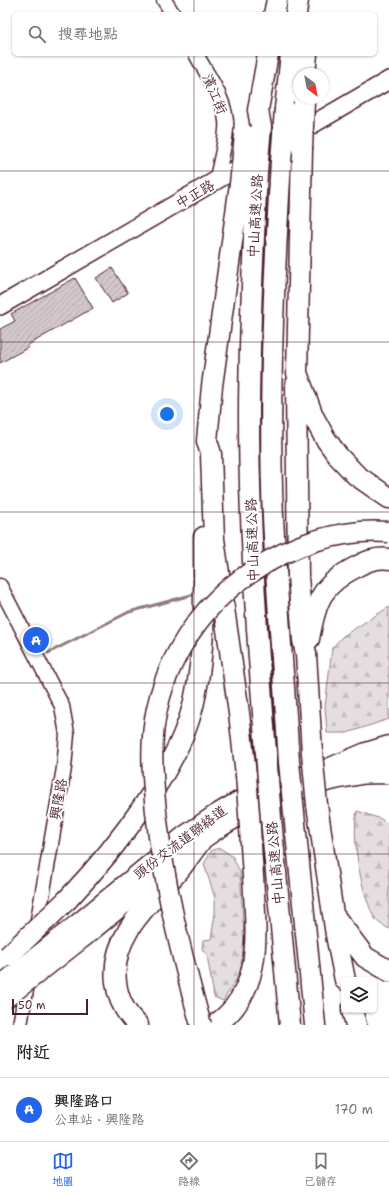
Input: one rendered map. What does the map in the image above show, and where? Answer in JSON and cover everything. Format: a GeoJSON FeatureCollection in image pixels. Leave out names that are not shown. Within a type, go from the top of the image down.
{"type":"FeatureCollection","features":[{"type":"Feature","properties":{"kind":"highway"},"geometry":{"type":"LineString","coordinates":[[274,12],[277,0]]}},
{"type":"Feature","properties":{"kind":"highway"},"geometry":{"type":"LineString","coordinates":[[296,12],[298,0]]}},
{"type":"Feature","properties":{"kind":"highway"},"geometry":{"type":"LineString","coordinates":[[310,12],[311,0]]}},
{"type":"Feature","properties":{"kind":"highway","name":"中山高速公路"},"geometry":{"type":"LineString","coordinates":[[268,56],[258,110],[261,127],[257,172],[250,334],[249,418],[254,595],[270,818],[290,1025]]}},
{"type":"Feature","properties":{"kind":"highway","name":"中山高速公路"},"geometry":{"type":"LineString","coordinates":[[291,56],[284,109],[273,304],[273,517],[289,762],[315,1025]]}},
{"type":"Feature","properties":{"kind":"highway"},"geometry":{"type":"LineString","coordinates":[[306,68],[307,56]]}},
{"type":"Feature","properties":{"kind":"highway"},"geometry":{"type":"LineString","coordinates":[[304,104],[297,373],[298,576],[303,640],[306,654],[312,753],[317,805],[336,935],[344,977]]}},
{"type":"Feature","properties":{"kind":"highway"},"geometry":{"type":"LineString","coordinates":[[4,959],[68,899],[91,874],[142,808],[171,760],[185,730],[195,698],[201,654],[204,598],[204,471],[212,386],[240,184],[245,135],[258,110]]}},
{"type":"Feature","properties":{"kind":"highway"},"geometry":{"type":"LineString","coordinates":[[297,373],[313,416],[325,438],[338,456],[356,476],[389,498]]}},
{"type":"Feature","properties":{"kind":"highway"},"geometry":{"type":"LineString","coordinates":[[207,441],[211,454],[214,539],[238,698],[246,775],[257,934],[255,956],[246,989],[239,1003],[224,1019],[215,1025]]}},
{"type":"Feature","properties":{"kind":"highway"},"geometry":{"type":"LineString","coordinates":[[201,1025],[169,903],[161,857],[153,784],[152,740],[154,726],[167,676],[188,634],[206,612],[239,580],[265,563],[311,542],[334,536],[389,532]]}},
{"type":"Feature","properties":{"kind":"highway"},"geometry":{"type":"LineString","coordinates":[[306,654],[313,617],[319,599],[329,584],[364,562],[382,558],[389,559]]}},
{"type":"Feature","properties":{"kind":"highway"},"geometry":{"type":"LineString","coordinates":[[328,769],[366,753],[389,746]]}},
{"type":"Feature","properties":{"kind":"highway"},"geometry":{"type":"LineString","coordinates":[[138,1025],[126,1012],[120,1001],[117,990],[115,976],[119,949],[141,912],[179,869],[200,842]]}},
{"type":"Feature","properties":{"kind":"highway"},"geometry":{"type":"LineString","coordinates":[[334,915],[365,957],[389,971]]}},
{"type":"Feature","properties":{"kind":"highway"},"geometry":{"type":"LineString","coordinates":[[353,1013],[356,1025]]}},
{"type":"Feature","properties":{"kind":"main road","name":"中正路"},"geometry":{"type":"LineString","coordinates":[[0,306],[216,182],[389,80]]}},
{"type":"Feature","properties":{"kind":"main road","name":"頭份交流道聯絡道"},"geometry":{"type":"LineString","coordinates":[[2,996],[80,931],[184,835],[221,810],[256,790],[281,781],[328,769],[389,758]]}},
{"type":"Feature","properties":{"kind":"main road","name":"頭份交流道聯絡道"},"geometry":{"type":"LineString","coordinates":[[80,931],[225,825],[283,796],[359,775],[389,775]]}},
{"type":"Feature","properties":{"kind":"street"},"geometry":{"type":"LineString","coordinates":[[164,0],[172,12]]}},
{"type":"Feature","properties":{"kind":"street","name":"濱江街"},"geometry":{"type":"LineString","coordinates":[[197,56],[216,90],[227,122],[216,182]]}},
{"type":"Feature","properties":{"kind":"street","name":"興隆路"},"geometry":{"type":"LineString","coordinates":[[0,586],[62,706],[67,734],[64,768],[20,1025]]}},
{"type":"Feature","properties":{"kind":"green space"},"geometry":{"type":"Polygon","coordinates":[[[389,607],[389,719],[347,733],[327,733],[325,707],[332,648],[343,636],[389,607]]]}},
{"type":"Feature","properties":{"kind":"green space"},"geometry":{"type":"Polygon","coordinates":[[[357,811],[381,819],[389,825],[389,929],[376,920],[366,897],[356,851],[355,822],[357,811]]]}},
{"type":"Feature","properties":{"kind":"green space"},"geometry":{"type":"Polygon","coordinates":[[[220,848],[233,857],[240,872],[244,938],[241,972],[223,1001],[214,997],[207,955],[202,949],[203,940],[211,939],[215,914],[215,898],[204,864],[212,850],[220,848]]]}},
{"type":"Feature","properties":{"kind":"building"},"geometry":{"type":"Polygon","coordinates":[[[112,268],[128,293],[112,303],[96,278],[112,268]]]}},
{"type":"Feature","properties":{"kind":"building"},"geometry":{"type":"Polygon","coordinates":[[[75,278],[93,308],[28,345],[29,347],[0,363],[0,329],[15,321],[11,314],[75,278]]]}},
{"type":"Feature","properties":{"kind":"waterway"},"geometry":{"type":"LineString","coordinates":[[48,653],[129,612],[195,594]]}},
{"type":"Feature","properties":{"kind":"place","name":"興隆路口"},"geometry":{"type":"Point","coordinates":[36,640]}}]}
